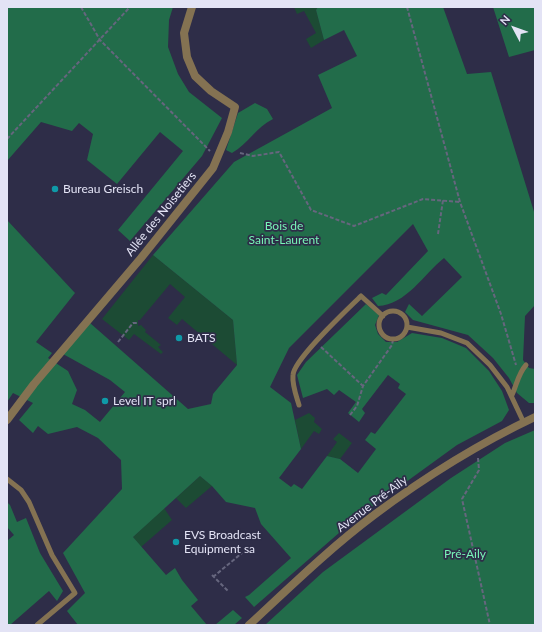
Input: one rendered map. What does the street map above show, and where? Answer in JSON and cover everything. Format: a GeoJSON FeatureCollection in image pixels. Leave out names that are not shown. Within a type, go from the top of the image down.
{"type":"FeatureCollection","features":[{"type":"Feature","properties":{"kind":"street","name":"Allée des Noisetiers"},"geometry":{"type":"LineString","coordinates":[[7,420],[34,384],[146,252],[213,168],[228,132],[235,107],[211,91],[196,76],[187,57],[184,33],[192,7]]}},
{"type":"Feature","properties":{"kind":"street","name":"Avenue Pré-Aily"},"geometry":{"type":"LineString","coordinates":[[249,625],[313,566],[374,515],[477,447],[524,422],[535,418]]}},
{"type":"Feature","properties":{"kind":"lane"},"geometry":{"type":"LineString","coordinates":[[299,405],[293,387],[292,373],[303,356],[316,342],[361,296],[383,316]]}},
{"type":"Feature","properties":{"kind":"lane"},"geometry":{"type":"LineString","coordinates":[[392,311],[401,314],[407,322],[407,327],[402,335],[393,338],[384,335],[381,332],[380,323],[383,316],[392,311]]}},
{"type":"Feature","properties":{"kind":"lane"},"geometry":{"type":"LineString","coordinates":[[407,327],[441,333],[467,343],[490,365],[512,395],[524,422]]}},
{"type":"Feature","properties":{"kind":"lane"},"geometry":{"type":"LineString","coordinates":[[512,395],[517,383],[518,374],[526,365]]}},
{"type":"Feature","properties":{"kind":"lane"},"geometry":{"type":"LineString","coordinates":[[7,479],[21,490],[52,555],[75,593],[37,625]]}},
{"type":"Feature","properties":{"kind":"path"},"geometry":{"type":"LineString","coordinates":[[80,7],[100,40],[217,159]]}},
{"type":"Feature","properties":{"kind":"path"},"geometry":{"type":"LineString","coordinates":[[7,139],[130,7]]}},
{"type":"Feature","properties":{"kind":"path"},"geometry":{"type":"LineString","coordinates":[[406,7],[460,202],[501,314],[518,374]]}},
{"type":"Feature","properties":{"kind":"path"},"geometry":{"type":"LineString","coordinates":[[240,153],[253,156],[278,152],[311,210],[354,226],[423,199],[460,202]]}},
{"type":"Feature","properties":{"kind":"path"},"geometry":{"type":"LineString","coordinates":[[438,234],[443,200]]}},
{"type":"Feature","properties":{"kind":"path"},"geometry":{"type":"LineString","coordinates":[[118,342],[133,323],[138,323]]}},
{"type":"Feature","properties":{"kind":"path"},"geometry":{"type":"LineString","coordinates":[[350,415],[357,406],[362,386],[392,345],[393,338]]}},
{"type":"Feature","properties":{"kind":"path"},"geometry":{"type":"LineString","coordinates":[[316,342],[362,386]]}},
{"type":"Feature","properties":{"kind":"path"},"geometry":{"type":"LineString","coordinates":[[477,447],[479,470],[462,499],[490,625]]}},
{"type":"Feature","properties":{"kind":"path"},"geometry":{"type":"LineString","coordinates":[[229,592],[213,576],[242,553]]}},
{"type":"Feature","properties":{"kind":"green space"},"geometry":{"type":"Polygon","coordinates":[[[7,7],[173,7],[169,20],[168,47],[178,74],[189,92],[222,118],[202,156],[130,241],[118,230],[183,151],[160,132],[117,184],[87,160],[93,134],[79,123],[72,131],[41,122],[7,161],[7,7]]]}},
{"type":"Feature","properties":{"kind":"green space"},"geometry":{"type":"Polygon","coordinates":[[[294,7],[318,7],[316,10],[324,40],[311,48],[306,39],[316,33],[304,11],[297,14],[294,7]]]}},
{"type":"Feature","properties":{"kind":"green space","name":"Bois de Saint-Laurent"},"geometry":{"type":"Polygon","coordinates":[[[318,7],[443,7],[467,74],[491,72],[535,215],[535,305],[525,316],[523,360],[529,368],[535,369],[535,403],[529,403],[517,393],[509,378],[493,358],[468,335],[413,320],[405,312],[409,304],[422,316],[462,277],[444,258],[414,288],[397,300],[378,306],[372,298],[382,293],[386,295],[428,251],[413,224],[289,348],[270,387],[291,403],[301,449],[279,478],[291,487],[294,484],[302,489],[327,456],[340,459],[358,473],[376,449],[365,440],[371,432],[375,434],[406,394],[398,388],[400,384],[388,375],[362,409],[365,413],[359,422],[348,413],[356,402],[339,390],[334,395],[327,389],[303,398],[297,375],[306,362],[366,304],[379,315],[375,325],[378,334],[386,342],[397,342],[412,333],[442,338],[466,348],[489,371],[502,391],[509,410],[502,421],[457,445],[355,519],[254,607],[245,597],[291,558],[261,524],[255,508],[226,502],[212,486],[200,476],[133,537],[166,575],[175,568],[182,580],[198,600],[191,606],[207,625],[78,625],[67,611],[85,593],[63,553],[122,489],[121,460],[98,438],[77,427],[48,434],[38,426],[33,433],[19,420],[33,403],[13,393],[7,402],[7,220],[75,293],[36,342],[52,353],[48,358],[68,371],[77,390],[72,404],[85,410],[100,422],[125,392],[110,380],[63,354],[90,323],[188,409],[211,404],[213,394],[237,365],[233,320],[153,255],[234,162],[332,108],[318,75],[357,56],[344,30],[324,40],[316,10],[318,7]]]}},
{"type":"Feature","properties":{"kind":"green space"},"geometry":{"type":"Polygon","coordinates":[[[493,7],[535,7],[535,50],[509,57],[493,7]]]}},
{"type":"Feature","properties":{"kind":"green space"},"geometry":{"type":"Polygon","coordinates":[[[255,103],[267,109],[273,119],[262,126],[243,145],[232,153],[226,150],[238,113],[255,103]]]}},
{"type":"Feature","properties":{"kind":"green space"},"geometry":{"type":"Polygon","coordinates":[[[153,255],[233,320],[237,365],[182,319],[177,325],[168,318],[185,297],[170,284],[140,320],[138,320],[138,326],[141,325],[146,330],[145,332],[161,345],[158,347],[163,352],[161,354],[134,334],[129,340],[102,319],[153,255]]]}},
{"type":"Feature","properties":{"kind":"green space"},"geometry":{"type":"Polygon","coordinates":[[[309,413],[315,418],[314,422],[322,429],[319,434],[314,431],[301,449],[295,420],[309,413]]]}},
{"type":"Feature","properties":{"kind":"green space","name":"Pré-Aily"},"geometry":{"type":"Polygon","coordinates":[[[535,430],[535,625],[265,625],[323,572],[451,478],[505,443],[535,430]]]}},
{"type":"Feature","properties":{"kind":"green space"},"geometry":{"type":"Polygon","coordinates":[[[339,433],[352,443],[340,459],[327,456],[337,442],[333,439],[339,433]]]}},
{"type":"Feature","properties":{"kind":"green space"},"geometry":{"type":"Polygon","coordinates":[[[200,476],[212,486],[186,508],[176,498],[200,476]]]}},
{"type":"Feature","properties":{"kind":"green space"},"geometry":{"type":"Polygon","coordinates":[[[7,502],[10,505],[17,522],[26,518],[40,553],[63,591],[57,601],[49,591],[10,625],[7,625],[7,541],[14,535],[7,527],[7,502]]]}},
{"type":"Feature","properties":{"kind":"green space"},"geometry":{"type":"Polygon","coordinates":[[[164,508],[172,520],[141,547],[133,537],[164,508]]]}},
{"type":"Feature","properties":{"kind":"green space"},"geometry":{"type":"Polygon","coordinates":[[[233,610],[242,618],[234,625],[215,625],[233,610]]]}},
{"type":"Feature","properties":{"kind":"place","name":"Bureau Greisch"},"geometry":{"type":"Point","coordinates":[55,189]}},
{"type":"Feature","properties":{"kind":"place","name":"BATS"},"geometry":{"type":"Point","coordinates":[179,338]}},
{"type":"Feature","properties":{"kind":"place","name":"Level IT sprl"},"geometry":{"type":"Point","coordinates":[105,401]}},
{"type":"Feature","properties":{"kind":"place","name":"EVS Broadcast Equipment sa"},"geometry":{"type":"Point","coordinates":[176,542]}}]}
